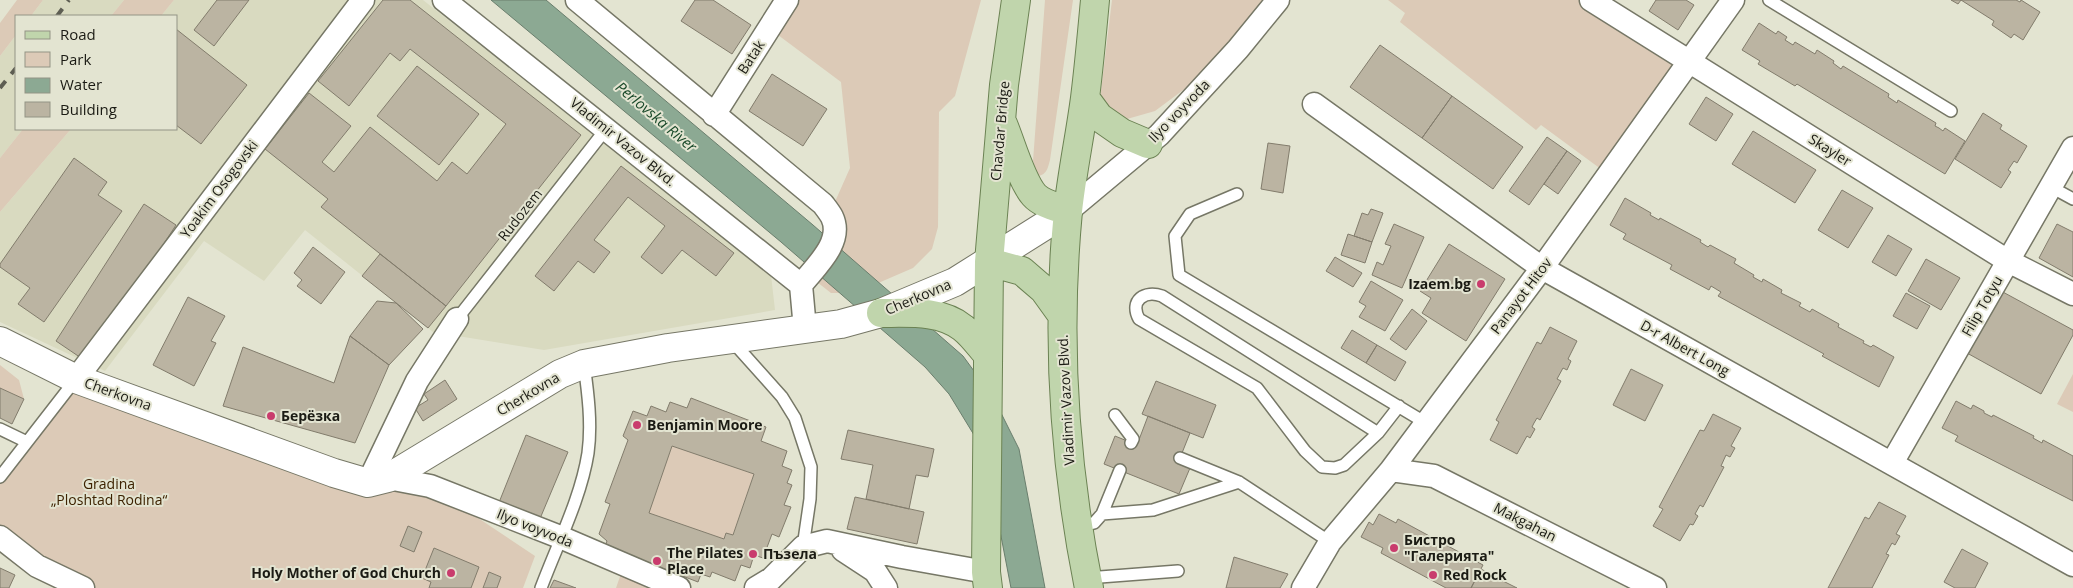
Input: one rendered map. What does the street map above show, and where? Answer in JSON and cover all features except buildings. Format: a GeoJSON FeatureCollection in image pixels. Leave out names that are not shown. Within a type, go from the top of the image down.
{"type":"FeatureCollection","features":[{"type":"Feature","properties":{"kind":"main road","name":"Chavdar Bridge"},"geometry":{"type":"LineString","coordinates":[[988,262],[1001,118],[1016,0]]}},
{"type":"Feature","properties":{"kind":"main road"},"geometry":{"type":"LineString","coordinates":[[1001,118],[1026,181],[1034,196],[1045,203],[1068,211],[1085,98],[1095,0]]}},
{"type":"Feature","properties":{"kind":"main road"},"geometry":{"type":"LineString","coordinates":[[1085,98],[1099,117],[1122,133],[1148,144]]}},
{"type":"Feature","properties":{"kind":"main road","name":"Vladimir Vazov Blvd."},"geometry":{"type":"LineString","coordinates":[[1068,211],[1062,316],[1062,375],[1076,527],[1088,583]]}},
{"type":"Feature","properties":{"kind":"main road"},"geometry":{"type":"LineString","coordinates":[[987,580],[988,262],[1022,272],[1044,290],[1062,316]]}},
{"type":"Feature","properties":{"kind":"main road"},"geometry":{"type":"LineString","coordinates":[[881,313],[926,314],[962,326],[987,354]]}},
{"type":"Feature","properties":{"kind":"street","name":"Yoakim Osogovski"},"geometry":{"type":"LineString","coordinates":[[76,378],[363,0]]}},
{"type":"Feature","properties":{"kind":"street","name":"Vladimir Vazov Blvd."},"geometry":{"type":"LineString","coordinates":[[444,0],[801,285]]}},
{"type":"Feature","properties":{"kind":"street"},"geometry":{"type":"LineString","coordinates":[[577,0],[823,204],[832,217],[836,232],[830,248],[801,285],[805,330]]}},
{"type":"Feature","properties":{"kind":"street","name":"Batak"},"geometry":{"type":"LineString","coordinates":[[714,115],[787,0]]}},
{"type":"Feature","properties":{"kind":"street","name":"Ilyo voyvoda"},"geometry":{"type":"LineString","coordinates":[[1068,211],[1148,144],[1238,49],[1278,0]]}},
{"type":"Feature","properties":{"kind":"street","name":"Skayler"},"geometry":{"type":"LineString","coordinates":[[1591,0],[2008,261],[2073,294]]}},
{"type":"Feature","properties":{"kind":"street","name":"Panayot Hitov"},"geometry":{"type":"LineString","coordinates":[[1303,588],[1330,542],[1391,470],[1542,268],[1733,0]]}},
{"type":"Feature","properties":{"kind":"street","name":"D-r Albert Long"},"geometry":{"type":"LineString","coordinates":[[1314,104],[1542,268],[2073,565]]}},
{"type":"Feature","properties":{"kind":"street","name":"Filip Totyu"},"geometry":{"type":"LineString","coordinates":[[1892,464],[2073,148]]}},
{"type":"Feature","properties":{"kind":"street","name":"Cherkovna"},"geometry":{"type":"LineString","coordinates":[[0,341],[76,378],[334,474],[378,481],[560,374],[584,364],[668,348],[841,324],[881,313],[955,282],[1068,211]]}},
{"type":"Feature","properties":{"kind":"street"},"geometry":{"type":"LineString","coordinates":[[378,481],[416,381],[457,319]]}},
{"type":"Feature","properties":{"kind":"street","name":"Makgahan"},"geometry":{"type":"LineString","coordinates":[[1391,470],[1434,476],[1655,588]]}},
{"type":"Feature","properties":{"kind":"street","name":"Ilyo voyvoda"},"geometry":{"type":"LineString","coordinates":[[378,481],[430,486],[560,537],[679,588]]}},
{"type":"Feature","properties":{"kind":"street"},"geometry":{"type":"LineString","coordinates":[[0,537],[37,566],[49,581],[83,588]]}},
{"type":"Feature","properties":{"kind":"street"},"geometry":{"type":"LineString","coordinates":[[827,541],[875,571],[886,588]]}},
{"type":"Feature","properties":{"kind":"street"},"geometry":{"type":"LineString","coordinates":[[756,588],[771,579],[802,547],[827,541],[987,580]]}},
{"type":"Feature","properties":{"kind":"street"},"geometry":{"type":"LineString","coordinates":[[896,588],[902,558]]}},
{"type":"Feature","properties":{"kind":"lane"},"geometry":{"type":"LineString","coordinates":[[1769,0],[1950,111]]}},
{"type":"Feature","properties":{"kind":"lane","name":"Rudozem"},"geometry":{"type":"LineString","coordinates":[[457,319],[606,129]]}},
{"type":"Feature","properties":{"kind":"lane"},"geometry":{"type":"LineString","coordinates":[[2051,186],[2073,199]]}},
{"type":"Feature","properties":{"kind":"lane"},"geometry":{"type":"LineString","coordinates":[[1237,194],[1190,214],[1175,236],[1179,275],[1426,423]]}},
{"type":"Feature","properties":{"kind":"lane"},"geometry":{"type":"LineString","coordinates":[[1378,432],[1162,296],[1154,293],[1144,295],[1135,306],[1135,311],[1139,318],[1257,388],[1305,451],[1322,467],[1335,468],[1344,465],[1378,432],[1398,406]]}},
{"type":"Feature","properties":{"kind":"lane"},"geometry":{"type":"LineString","coordinates":[[731,339],[782,397],[795,418],[811,467],[810,498],[802,547]]}},
{"type":"Feature","properties":{"kind":"lane"},"geometry":{"type":"LineString","coordinates":[[540,588],[560,537],[572,513],[588,453],[589,407],[584,364]]}},
{"type":"Feature","properties":{"kind":"lane"},"geometry":{"type":"LineString","coordinates":[[0,478],[76,378]]}},
{"type":"Feature","properties":{"kind":"lane"},"geometry":{"type":"LineString","coordinates":[[1115,415],[1134,441]]}},
{"type":"Feature","properties":{"kind":"lane"},"geometry":{"type":"LineString","coordinates":[[0,429],[27,442]]}},
{"type":"Feature","properties":{"kind":"lane"},"geometry":{"type":"LineString","coordinates":[[1180,458],[1239,482],[1330,542]]}},
{"type":"Feature","properties":{"kind":"lane"},"geometry":{"type":"LineString","coordinates":[[1076,527],[1094,523],[1102,514],[1120,470]]}},
{"type":"Feature","properties":{"kind":"lane"},"geometry":{"type":"LineString","coordinates":[[1102,514],[1153,510],[1239,482]]}},
{"type":"Feature","properties":{"kind":"lane"},"geometry":{"type":"LineString","coordinates":[[1088,583],[1178,570]]}},
{"type":"Feature","properties":{"kind":"shaded area"},"geometry":{"type":"Polygon","coordinates":[[[43,0],[124,0],[112,15],[32,15],[43,0]]]}},
{"type":"Feature","properties":{"kind":"shaded area"},"geometry":{"type":"Polygon","coordinates":[[[174,0],[423,0],[771,275],[775,310],[544,350],[433,332],[305,230],[264,281],[204,241],[105,371],[0,322],[0,212],[70,130],[178,130],[178,15],[162,15],[174,0]]]}},
{"type":"Feature","properties":{"kind":"shaded area"},"geometry":{"type":"Polygon","coordinates":[[[15,36],[15,130],[22,130],[0,158],[0,56],[15,36]]]}},
{"type":"Feature","properties":{"kind":"green space"},"geometry":{"type":"Polygon","coordinates":[[[17,0],[43,0],[32,15],[15,15],[15,36],[0,56],[0,23],[17,0]]]}},
{"type":"Feature","properties":{"kind":"green space"},"geometry":{"type":"Polygon","coordinates":[[[124,0],[174,0],[162,15],[112,15],[124,0]]]}},
{"type":"Feature","properties":{"kind":"green space"},"geometry":{"type":"Polygon","coordinates":[[[795,0],[981,0],[955,96],[939,112],[938,227],[932,249],[913,268],[876,284],[847,293],[831,293],[817,282],[834,204],[850,168],[841,82],[774,32],[795,0]]]}},
{"type":"Feature","properties":{"kind":"green space"},"geometry":{"type":"Polygon","coordinates":[[[1045,0],[1073,0],[1050,160],[1045,172],[1038,176],[1033,161],[1045,0]]]}},
{"type":"Feature","properties":{"kind":"green space"},"geometry":{"type":"Polygon","coordinates":[[[1112,0],[1278,0],[1238,49],[1155,111],[1120,121],[1100,99],[1112,0]]]}},
{"type":"Feature","properties":{"kind":"green space"},"geometry":{"type":"Polygon","coordinates":[[[1388,0],[1591,0],[1689,61],[1609,175],[1541,125],[1536,130],[1400,22],[1405,13],[1388,0]]]}},
{"type":"Feature","properties":{"kind":"green space"},"geometry":{"type":"Polygon","coordinates":[[[22,130],[70,130],[0,212],[0,158],[22,130]]]}},
{"type":"Feature","properties":{"kind":"green space"},"geometry":{"type":"Polygon","coordinates":[[[0,365],[19,380],[24,399],[0,388],[0,365]]]}},
{"type":"Feature","properties":{"kind":"green space"},"geometry":{"type":"Polygon","coordinates":[[[2073,374],[2073,412],[2057,404],[2073,374]]]}},
{"type":"Feature","properties":{"kind":"green space","name":"Gradina „Ploshtad Rodina“"},"geometry":{"type":"Polygon","coordinates":[[[76,379],[335,473],[430,486],[535,556],[523,588],[83,588],[0,537],[0,478],[76,379]]]}},
{"type":"Feature","properties":{"kind":"green space"},"geometry":{"type":"Polygon","coordinates":[[[672,446],[754,474],[733,535],[726,533],[724,539],[649,513],[672,446]]]}},
{"type":"Feature","properties":{"kind":"green space"},"geometry":{"type":"Polygon","coordinates":[[[624,565],[679,588],[616,588],[624,565]]]}},
{"type":"Feature","properties":{"kind":"water","name":"Perlovska River"},"geometry":{"type":"Polygon","coordinates":[[[491,0],[546,0],[813,225],[963,356],[993,397],[1019,449],[1045,588],[1011,588],[985,453],[949,394],[925,367],[781,242],[491,0]]]}},
{"type":"Feature","properties":{"kind":"railway"},"geometry":{"type":"LineString","coordinates":[[58,15],[69,0]]}},
{"type":"Feature","properties":{"kind":"railway"},"geometry":{"type":"LineString","coordinates":[[0,88],[15,69]]}},
{"type":"Feature","properties":{"kind":"place","name":"Izaem.bg"},"geometry":{"type":"Point","coordinates":[1481,284]}},
{"type":"Feature","properties":{"kind":"place","name":"Берёзка"},"geometry":{"type":"Point","coordinates":[271,416]}},
{"type":"Feature","properties":{"kind":"place","name":"Benjamin Moore"},"geometry":{"type":"Point","coordinates":[637,425]}},
{"type":"Feature","properties":{"kind":"place","name":"Бистро \"Галерията\""},"geometry":{"type":"Point","coordinates":[1394,548]}},
{"type":"Feature","properties":{"kind":"place","name":"Пъзела"},"geometry":{"type":"Point","coordinates":[753,554]}},
{"type":"Feature","properties":{"kind":"place","name":"The Pilates Place"},"geometry":{"type":"Point","coordinates":[657,561]}},
{"type":"Feature","properties":{"kind":"place","name":"Holy Mother of God Church"},"geometry":{"type":"Point","coordinates":[451,573]}},
{"type":"Feature","properties":{"kind":"place","name":"Red Rock"},"geometry":{"type":"Point","coordinates":[1433,575]}}]}
